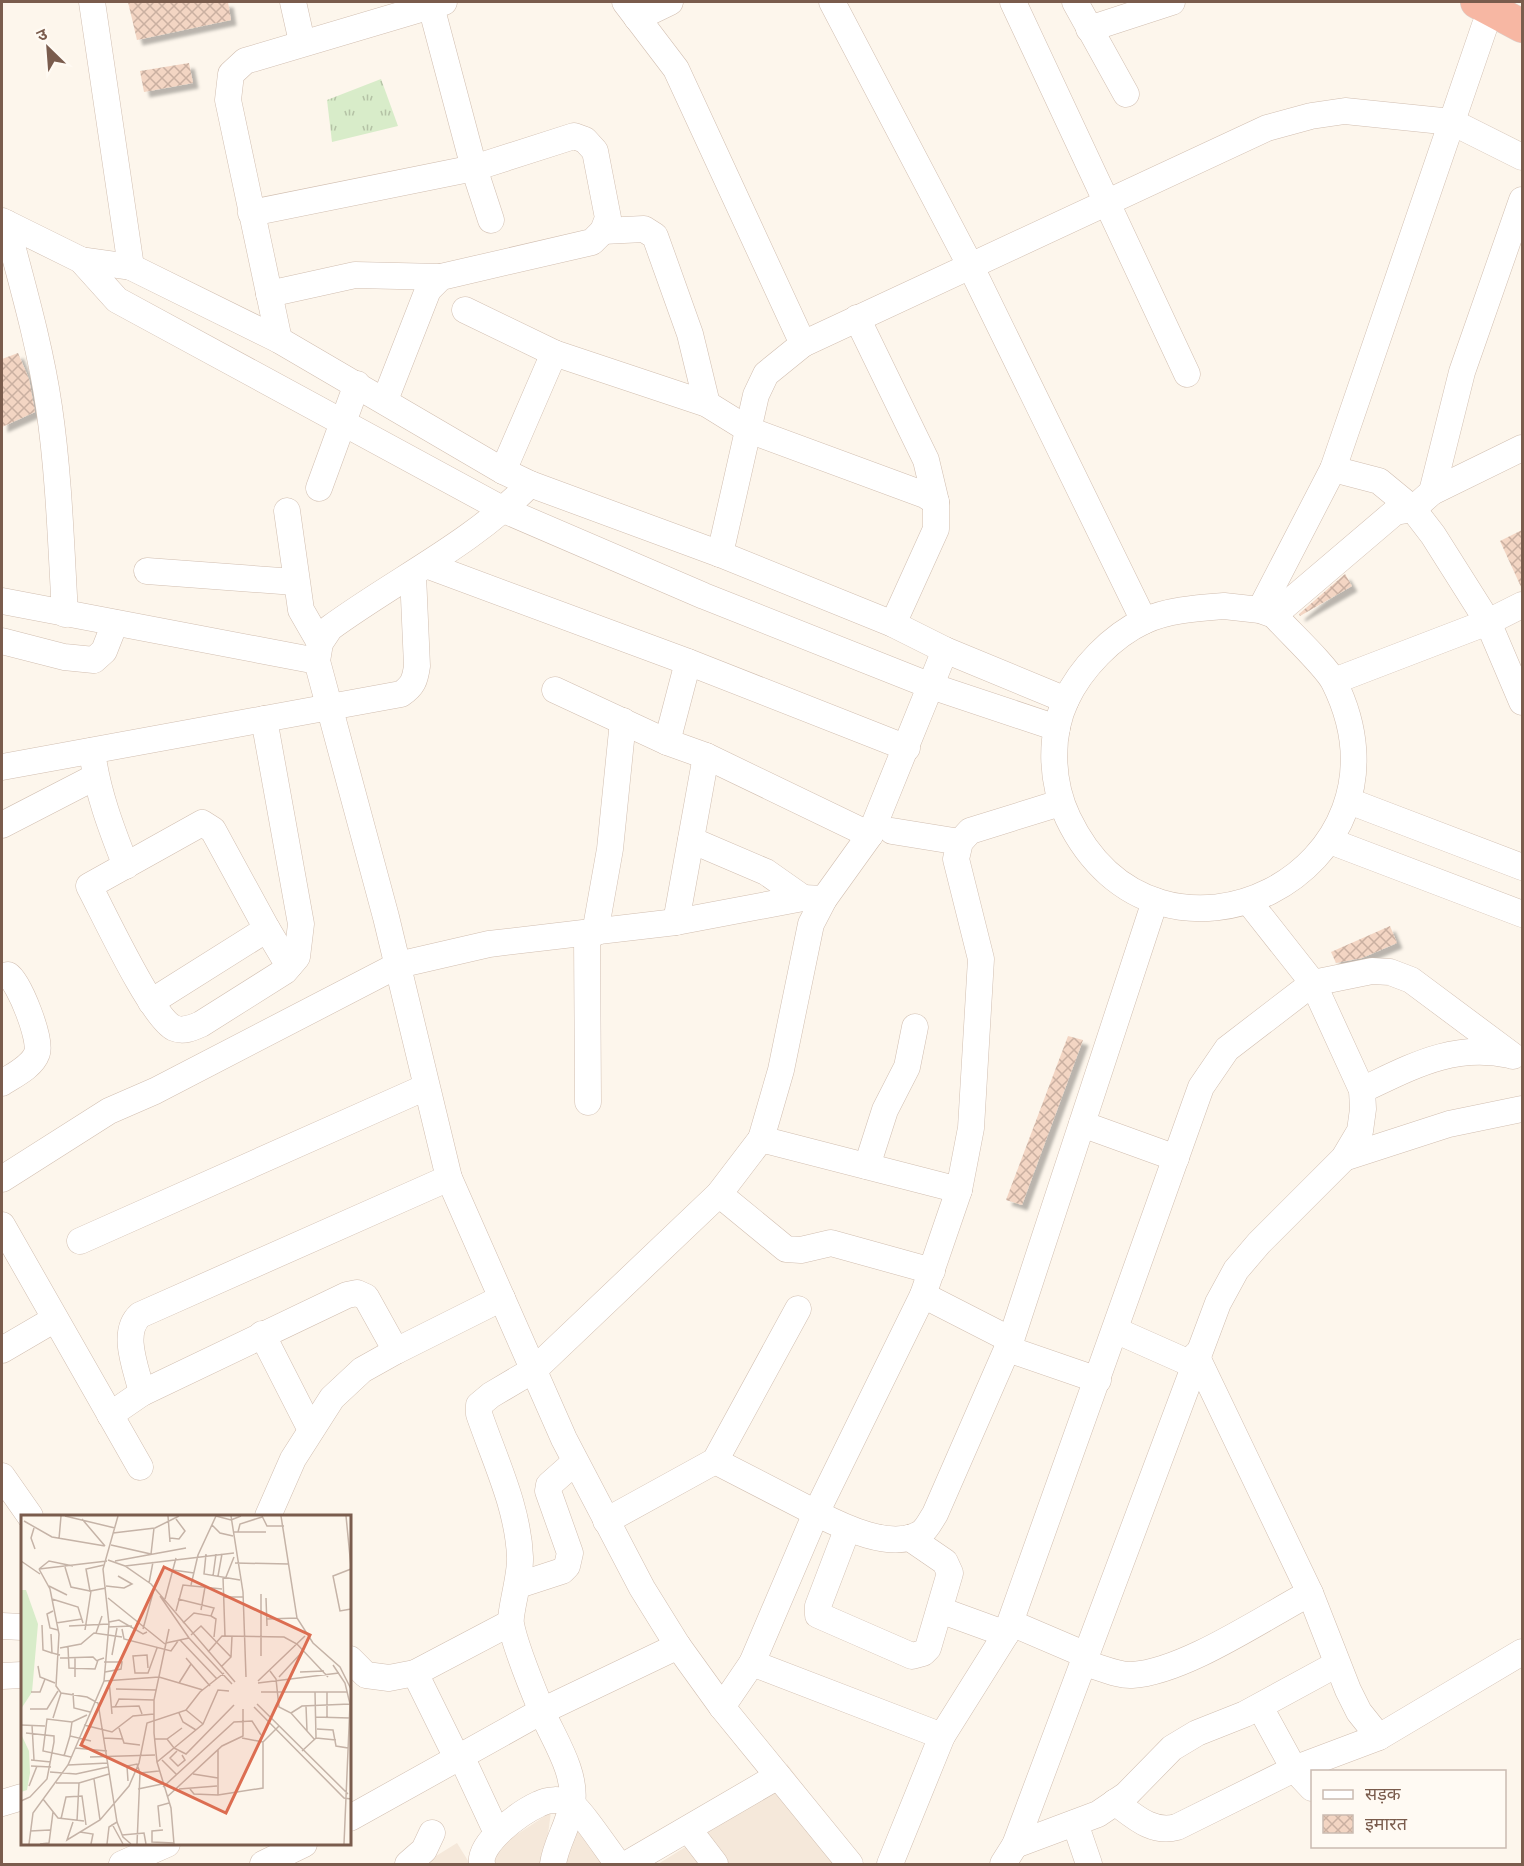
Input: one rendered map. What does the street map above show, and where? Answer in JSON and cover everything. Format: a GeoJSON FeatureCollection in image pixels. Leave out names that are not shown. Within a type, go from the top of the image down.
{"type":"FeatureCollection","features":[{"type":"Feature","properties":{"kind":"highway"},"geometry":{"type":"LineString","coordinates":[[1509,2],[1522,9]]}},
{"type":"Feature","properties":{"kind":"highway"},"geometry":{"type":"LineString","coordinates":[[1481,13],[1522,26]]}},
{"type":"Feature","properties":{"kind":"street"},"geometry":{"type":"LineString","coordinates":[[92,2],[131,267]]}},
{"type":"Feature","properties":{"kind":"street"},"geometry":{"type":"LineString","coordinates":[[293,2],[302,42]]}},
{"type":"Feature","properties":{"kind":"street"},"geometry":{"type":"LineString","coordinates":[[670,2],[631,10],[676,69],[803,344]]}},
{"type":"Feature","properties":{"kind":"street"},"geometry":{"type":"LineString","coordinates":[[832,2],[970,265],[1144,621]]}},
{"type":"Feature","properties":{"kind":"street"},"geometry":{"type":"LineString","coordinates":[[1013,2],[1187,374]]}},
{"type":"Feature","properties":{"kind":"street"},"geometry":{"type":"LineString","coordinates":[[1075,2],[1125,94]]}},
{"type":"Feature","properties":{"kind":"street"},"geometry":{"type":"LineString","coordinates":[[1089,29],[1172,2]]}},
{"type":"Feature","properties":{"kind":"street"},"geometry":{"type":"LineString","coordinates":[[279,340],[228,100],[231,74],[245,61],[302,42],[437,4],[474,168],[491,220]]}},
{"type":"Feature","properties":{"kind":"street"},"geometry":{"type":"LineString","coordinates":[[1267,613],[1333,469],[1452,122],[1481,13]]}},
{"type":"Feature","properties":{"kind":"street"},"geometry":{"type":"LineString","coordinates":[[720,554],[756,395],[766,374],[803,344],[1267,128],[1311,116],[1345,111],[1452,122],[1522,157]]}},
{"type":"Feature","properties":{"kind":"street"},"geometry":{"type":"LineString","coordinates":[[251,213],[474,168],[574,136],[585,140],[595,151],[608,218],[603,231],[592,242],[441,278],[355,274],[269,294]]}},
{"type":"Feature","properties":{"kind":"street"},"geometry":{"type":"LineString","coordinates":[[1432,492],[1462,372],[1522,200]]}},
{"type":"Feature","properties":{"kind":"street"},"geometry":{"type":"LineString","coordinates":[[4,222],[81,260],[131,267],[279,340],[503,471],[530,484],[720,554],[893,624],[945,650],[1066,700]]}},
{"type":"Feature","properties":{"kind":"street"},"geometry":{"type":"LineString","coordinates":[[4,222],[36,341],[49,407],[65,614]]}},
{"type":"Feature","properties":{"kind":"street"},"geometry":{"type":"LineString","coordinates":[[603,231],[644,229],[654,236],[690,334],[707,404]]}},
{"type":"Feature","properties":{"kind":"street"},"geometry":{"type":"LineString","coordinates":[[81,260],[117,300],[504,510],[704,596],[931,686],[1057,728]]}},
{"type":"Feature","properties":{"kind":"street"},"geometry":{"type":"LineString","coordinates":[[385,400],[428,290],[441,278]]}},
{"type":"Feature","properties":{"kind":"street"},"geometry":{"type":"LineString","coordinates":[[465,310],[554,353],[707,404],[749,429],[925,495],[936,502]]}},
{"type":"Feature","properties":{"kind":"street"},"geometry":{"type":"LineString","coordinates":[[857,318],[926,460],[936,502],[936,529],[893,624]]}},
{"type":"Feature","properties":{"kind":"street"},"geometry":{"type":"LineString","coordinates":[[503,471],[554,353]]}},
{"type":"Feature","properties":{"kind":"street"},"geometry":{"type":"LineString","coordinates":[[319,488],[357,384]]}},
{"type":"Feature","properties":{"kind":"street"},"geometry":{"type":"LineString","coordinates":[[1267,613],[1395,512],[1413,509],[1432,492],[1522,448]]}},
{"type":"Feature","properties":{"kind":"street"},"geometry":{"type":"LineString","coordinates":[[1333,469],[1379,482],[1413,509],[1433,535],[1488,622],[1522,702]]}},
{"type":"Feature","properties":{"kind":"street"},"geometry":{"type":"LineString","coordinates":[[318,652],[337,623],[421,571],[504,510],[530,484]]}},
{"type":"Feature","properties":{"kind":"street"},"geometry":{"type":"LineString","coordinates":[[287,511],[295,582],[301,610],[318,652],[330,707],[398,965],[449,1178],[575,1462],[642,1588],[678,1646],[722,1707],[850,1864]]}},
{"type":"Feature","properties":{"kind":"street"},"geometry":{"type":"LineString","coordinates":[[147,571],[295,582]]}},
{"type":"Feature","properties":{"kind":"street"},"geometry":{"type":"LineString","coordinates":[[421,571],[688,662],[907,748]]}},
{"type":"Feature","properties":{"kind":"street"},"geometry":{"type":"LineString","coordinates":[[2,767],[401,694],[410,688],[415,680],[421,571]]}},
{"type":"Feature","properties":{"kind":"street"},"geometry":{"type":"LineString","coordinates":[[2,601],[115,623],[318,652]]}},
{"type":"Feature","properties":{"kind":"street"},"geometry":{"type":"LineString","coordinates":[[1334,681],[1488,622],[1522,605]]}},
{"type":"Feature","properties":{"kind":"street"},"geometry":{"type":"LineString","coordinates":[[1224,606],[1267,613],[1334,681],[1354,739],[1349,801],[1330,841],[1295,878],[1249,902],[1218,908],[1186,908],[1155,901],[1114,879],[1081,845],[1060,802],[1054,765],[1057,728],[1066,700],[1098,653],[1144,621],[1194,609],[1224,606]]}},
{"type":"Feature","properties":{"kind":"street"},"geometry":{"type":"LineString","coordinates":[[2,641],[64,657],[94,660],[104,651],[115,623]]}},
{"type":"Feature","properties":{"kind":"street"},"geometry":{"type":"LineString","coordinates":[[2,1179],[109,1112],[155,1091],[398,965],[489,944],[591,934],[676,922],[813,898],[881,833],[907,748],[945,650]]}},
{"type":"Feature","properties":{"kind":"street"},"geometry":{"type":"LineString","coordinates":[[667,742],[688,662]]}},
{"type":"Feature","properties":{"kind":"street"},"geometry":{"type":"LineString","coordinates":[[555,690],[667,742],[706,756],[881,833],[960,842]]}},
{"type":"Feature","properties":{"kind":"street"},"geometry":{"type":"LineString","coordinates":[[264,719],[301,924],[297,957],[289,966],[189,1029],[177,1029],[168,1024],[151,1002],[89,886],[202,823],[208,825],[213,830],[289,966]]}},
{"type":"Feature","properties":{"kind":"street"},"geometry":{"type":"LineString","coordinates":[[588,1102],[591,934],[610,849],[623,721]]}},
{"type":"Feature","properties":{"kind":"street"},"geometry":{"type":"LineString","coordinates":[[92,751],[95,777],[126,866]]}},
{"type":"Feature","properties":{"kind":"street"},"geometry":{"type":"LineString","coordinates":[[676,922],[706,756]]}},
{"type":"Feature","properties":{"kind":"street"},"geometry":{"type":"LineString","coordinates":[[2,825],[95,777]]}},
{"type":"Feature","properties":{"kind":"street"},"geometry":{"type":"LineString","coordinates":[[1349,801],[1522,867]]}},
{"type":"Feature","properties":{"kind":"street"},"geometry":{"type":"LineString","coordinates":[[722,1707],[752,1663],[816,1513],[923,1295],[959,1190],[971,1128],[981,959],[956,859],[960,842],[970,831],[1060,802]]}},
{"type":"Feature","properties":{"kind":"street"},"geometry":{"type":"LineString","coordinates":[[691,840],[766,873],[813,898]]}},
{"type":"Feature","properties":{"kind":"street"},"geometry":{"type":"LineString","coordinates":[[1330,841],[1522,914]]}},
{"type":"Feature","properties":{"kind":"street"},"geometry":{"type":"LineString","coordinates":[[553,1864],[555,1851],[572,1804],[566,1763],[542,1711],[510,1623],[519,1585],[520,1559],[515,1519],[479,1414],[479,1405],[490,1395],[535,1369],[720,1194],[761,1139],[781,1070],[811,924],[813,898]]}},
{"type":"Feature","properties":{"kind":"street"},"geometry":{"type":"LineString","coordinates":[[715,1461],[848,1530],[899,1540],[924,1532],[935,1514],[1010,1344],[1155,901]]}},
{"type":"Feature","properties":{"kind":"street"},"geometry":{"type":"LineString","coordinates":[[1009,1855],[1218,1303],[1236,1270],[1259,1243],[1344,1158],[1360,1131],[1363,1109],[1362,1090],[1313,982],[1249,902]]}},
{"type":"Feature","properties":{"kind":"street"},"geometry":{"type":"LineString","coordinates":[[151,1002],[267,929]]}},
{"type":"Feature","properties":{"kind":"street"},"geometry":{"type":"LineString","coordinates":[[890,1864],[942,1736],[1009,1629],[1202,1087],[1227,1049],[1313,982],[1372,971],[1390,972],[1411,980],[1518,1057]]}},
{"type":"Feature","properties":{"kind":"street"},"geometry":{"type":"LineString","coordinates":[[2,976],[8,975],[16,983],[38,1041],[37,1053],[29,1065],[2,1083]]}},
{"type":"Feature","properties":{"kind":"street"},"geometry":{"type":"LineString","coordinates":[[867,1166],[885,1110],[907,1067],[915,1027]]}},
{"type":"Feature","properties":{"kind":"street"},"geometry":{"type":"LineString","coordinates":[[1362,1090],[1424,1060],[1454,1053],[1490,1051],[1518,1057]]}},
{"type":"Feature","properties":{"kind":"street"},"geometry":{"type":"LineString","coordinates":[[81,1241],[426,1087]]}},
{"type":"Feature","properties":{"kind":"street"},"geometry":{"type":"LineString","coordinates":[[1344,1158],[1449,1124],[1522,1109]]}},
{"type":"Feature","properties":{"kind":"street"},"geometry":{"type":"LineString","coordinates":[[1082,1124],[1176,1158]]}},
{"type":"Feature","properties":{"kind":"street"},"geometry":{"type":"LineString","coordinates":[[761,1139],[959,1190]]}},
{"type":"Feature","properties":{"kind":"street"},"geometry":{"type":"LineString","coordinates":[[142,1394],[130,1334],[132,1323],[140,1315],[449,1178]]}},
{"type":"Feature","properties":{"kind":"street"},"geometry":{"type":"LineString","coordinates":[[720,1194],[786,1249],[801,1250],[831,1244],[932,1270]]}},
{"type":"Feature","properties":{"kind":"street"},"geometry":{"type":"LineString","coordinates":[[2,1225],[140,1467]]}},
{"type":"Feature","properties":{"kind":"street"},"geometry":{"type":"LineString","coordinates":[[110,1415],[142,1394],[262,1334],[347,1295],[357,1293],[366,1297],[396,1350]]}},
{"type":"Feature","properties":{"kind":"street"},"geometry":{"type":"LineString","coordinates":[[923,1295],[1010,1344],[1098,1380]]}},
{"type":"Feature","properties":{"kind":"street"},"geometry":{"type":"LineString","coordinates":[[268,1515],[293,1459],[311,1430],[332,1398],[362,1370],[396,1350],[502,1298]]}},
{"type":"Feature","properties":{"kind":"street"},"geometry":{"type":"LineString","coordinates":[[606,1521],[715,1461],[798,1309]]}},
{"type":"Feature","properties":{"kind":"street"},"geometry":{"type":"LineString","coordinates":[[2,1350],[55,1319]]}},
{"type":"Feature","properties":{"kind":"street"},"geometry":{"type":"LineString","coordinates":[[1115,1330],[1195,1360],[1310,1593],[1337,1664],[1359,1712],[1379,1737]]}},
{"type":"Feature","properties":{"kind":"street"},"geometry":{"type":"LineString","coordinates":[[262,1334],[311,1430]]}},
{"type":"Feature","properties":{"kind":"street"},"geometry":{"type":"LineString","coordinates":[[519,1585],[562,1571],[567,1566],[570,1553],[548,1491],[549,1485],[575,1462]]}},
{"type":"Feature","properties":{"kind":"street"},"geometry":{"type":"LineString","coordinates":[[2,1476],[29,1515]]}},
{"type":"Feature","properties":{"kind":"street"},"geometry":{"type":"LineString","coordinates":[[848,1530],[818,1606],[821,1619],[912,1656],[918,1656],[928,1648],[950,1573],[949,1566],[910,1538]]}},
{"type":"Feature","properties":{"kind":"street"},"geometry":{"type":"LineString","coordinates":[[940,1610],[1009,1629],[1131,1675],[1163,1668],[1199,1653],[1310,1593]]}},
{"type":"Feature","properties":{"kind":"street"},"geometry":{"type":"LineString","coordinates":[[351,1660],[366,1675],[389,1678],[415,1673],[510,1623]]}},
{"type":"Feature","properties":{"kind":"street"},"geometry":{"type":"LineString","coordinates":[[2,1626],[21,1627]]}},
{"type":"Feature","properties":{"kind":"street"},"geometry":{"type":"LineString","coordinates":[[351,1817],[542,1711],[678,1646]]}},
{"type":"Feature","properties":{"kind":"street"},"geometry":{"type":"LineString","coordinates":[[1115,1802],[1151,1827],[1165,1830],[1257,1790],[1294,1769],[1379,1737],[1522,1652]]}},
{"type":"Feature","properties":{"kind":"street"},"geometry":{"type":"LineString","coordinates":[[752,1663],[942,1736]]}},
{"type":"Feature","properties":{"kind":"street"},"geometry":{"type":"LineString","coordinates":[[1009,1855],[1098,1814],[1115,1802],[1172,1748],[1197,1733],[1260,1707],[1337,1664]]}},
{"type":"Feature","properties":{"kind":"street"},"geometry":{"type":"LineString","coordinates":[[415,1673],[497,1833]]}},
{"type":"Feature","properties":{"kind":"street"},"geometry":{"type":"LineString","coordinates":[[2,1676],[21,1675]]}},
{"type":"Feature","properties":{"kind":"street"},"geometry":{"type":"LineString","coordinates":[[1260,1707],[1294,1769],[1311,1787]]}},
{"type":"Feature","properties":{"kind":"street"},"geometry":{"type":"LineString","coordinates":[[627,1864],[689,1830],[778,1776]]}},
{"type":"Feature","properties":{"kind":"street"},"geometry":{"type":"LineString","coordinates":[[2,1803],[21,1797]]}},
{"type":"Feature","properties":{"kind":"street"},"geometry":{"type":"LineString","coordinates":[[482,1864],[485,1847],[497,1833],[539,1803],[555,1799],[572,1804],[618,1864]]}},
{"type":"Feature","properties":{"kind":"street"},"geometry":{"type":"LineString","coordinates":[[1075,1823],[1089,1864]]}},
{"type":"Feature","properties":{"kind":"street"},"geometry":{"type":"LineString","coordinates":[[689,1830],[715,1864]]}},
{"type":"Feature","properties":{"kind":"street"},"geometry":{"type":"LineString","coordinates":[[408,1864],[424,1850],[432,1833]]}},
{"type":"Feature","properties":{"kind":"street"},"geometry":{"type":"LineString","coordinates":[[122,1864],[166,1845]]}},
{"type":"Feature","properties":{"kind":"street"},"geometry":{"type":"LineString","coordinates":[[272,1858],[302,1845]]}},
{"type":"Feature","properties":{"kind":"shaded area"},"geometry":{"type":"Polygon","coordinates":[[[787,1764],[852,1850],[833,1864],[726,1864],[706,1831],[762,1800],[787,1764]]]}},
{"type":"Feature","properties":{"kind":"shaded area"},"geometry":{"type":"Polygon","coordinates":[[[551,1812],[544,1864],[490,1863],[510,1839],[551,1812]]]}},
{"type":"Feature","properties":{"kind":"shaded area"},"geometry":{"type":"Polygon","coordinates":[[[580,1824],[612,1864],[565,1864],[566,1852],[580,1824]]]}},
{"type":"Feature","properties":{"kind":"shaded area"},"geometry":{"type":"Polygon","coordinates":[[[457,1843],[470,1864],[423,1864],[457,1843]]]}},
{"type":"Feature","properties":{"kind":"shaded area"},"geometry":{"type":"Polygon","coordinates":[[[687,1846],[703,1864],[658,1864],[687,1846]]]}},
{"type":"Feature","properties":{"kind":"green space"},"geometry":{"type":"Polygon","coordinates":[[[381,79],[398,126],[332,142],[327,100],[381,79]]]}},
{"type":"Feature","properties":{"kind":"building"},"geometry":{"type":"Polygon","coordinates":[[[128,2],[228,2],[231,20],[137,40],[128,2]]]}},
{"type":"Feature","properties":{"kind":"building"},"geometry":{"type":"Polygon","coordinates":[[[189,63],[193,83],[144,92],[140,71],[189,63]]]}},
{"type":"Feature","properties":{"kind":"building"},"geometry":{"type":"Polygon","coordinates":[[[18,353],[29,379],[35,412],[2,427],[2,359],[18,353]]]}},
{"type":"Feature","properties":{"kind":"building"},"geometry":{"type":"Polygon","coordinates":[[[1522,530],[1522,589],[1500,541],[1522,530]]]}},
{"type":"Feature","properties":{"kind":"building"},"geometry":{"type":"Polygon","coordinates":[[[1345,574],[1352,586],[1300,616],[1299,614],[1345,574]]]}},
{"type":"Feature","properties":{"kind":"building"},"geometry":{"type":"Polygon","coordinates":[[[1390,926],[1397,943],[1362,958],[1336,963],[1331,952],[1390,926]]]}},
{"type":"Feature","properties":{"kind":"building"},"geometry":{"type":"Polygon","coordinates":[[[1068,1036],[1083,1040],[1022,1205],[1006,1200],[1068,1036]]]}}]}
